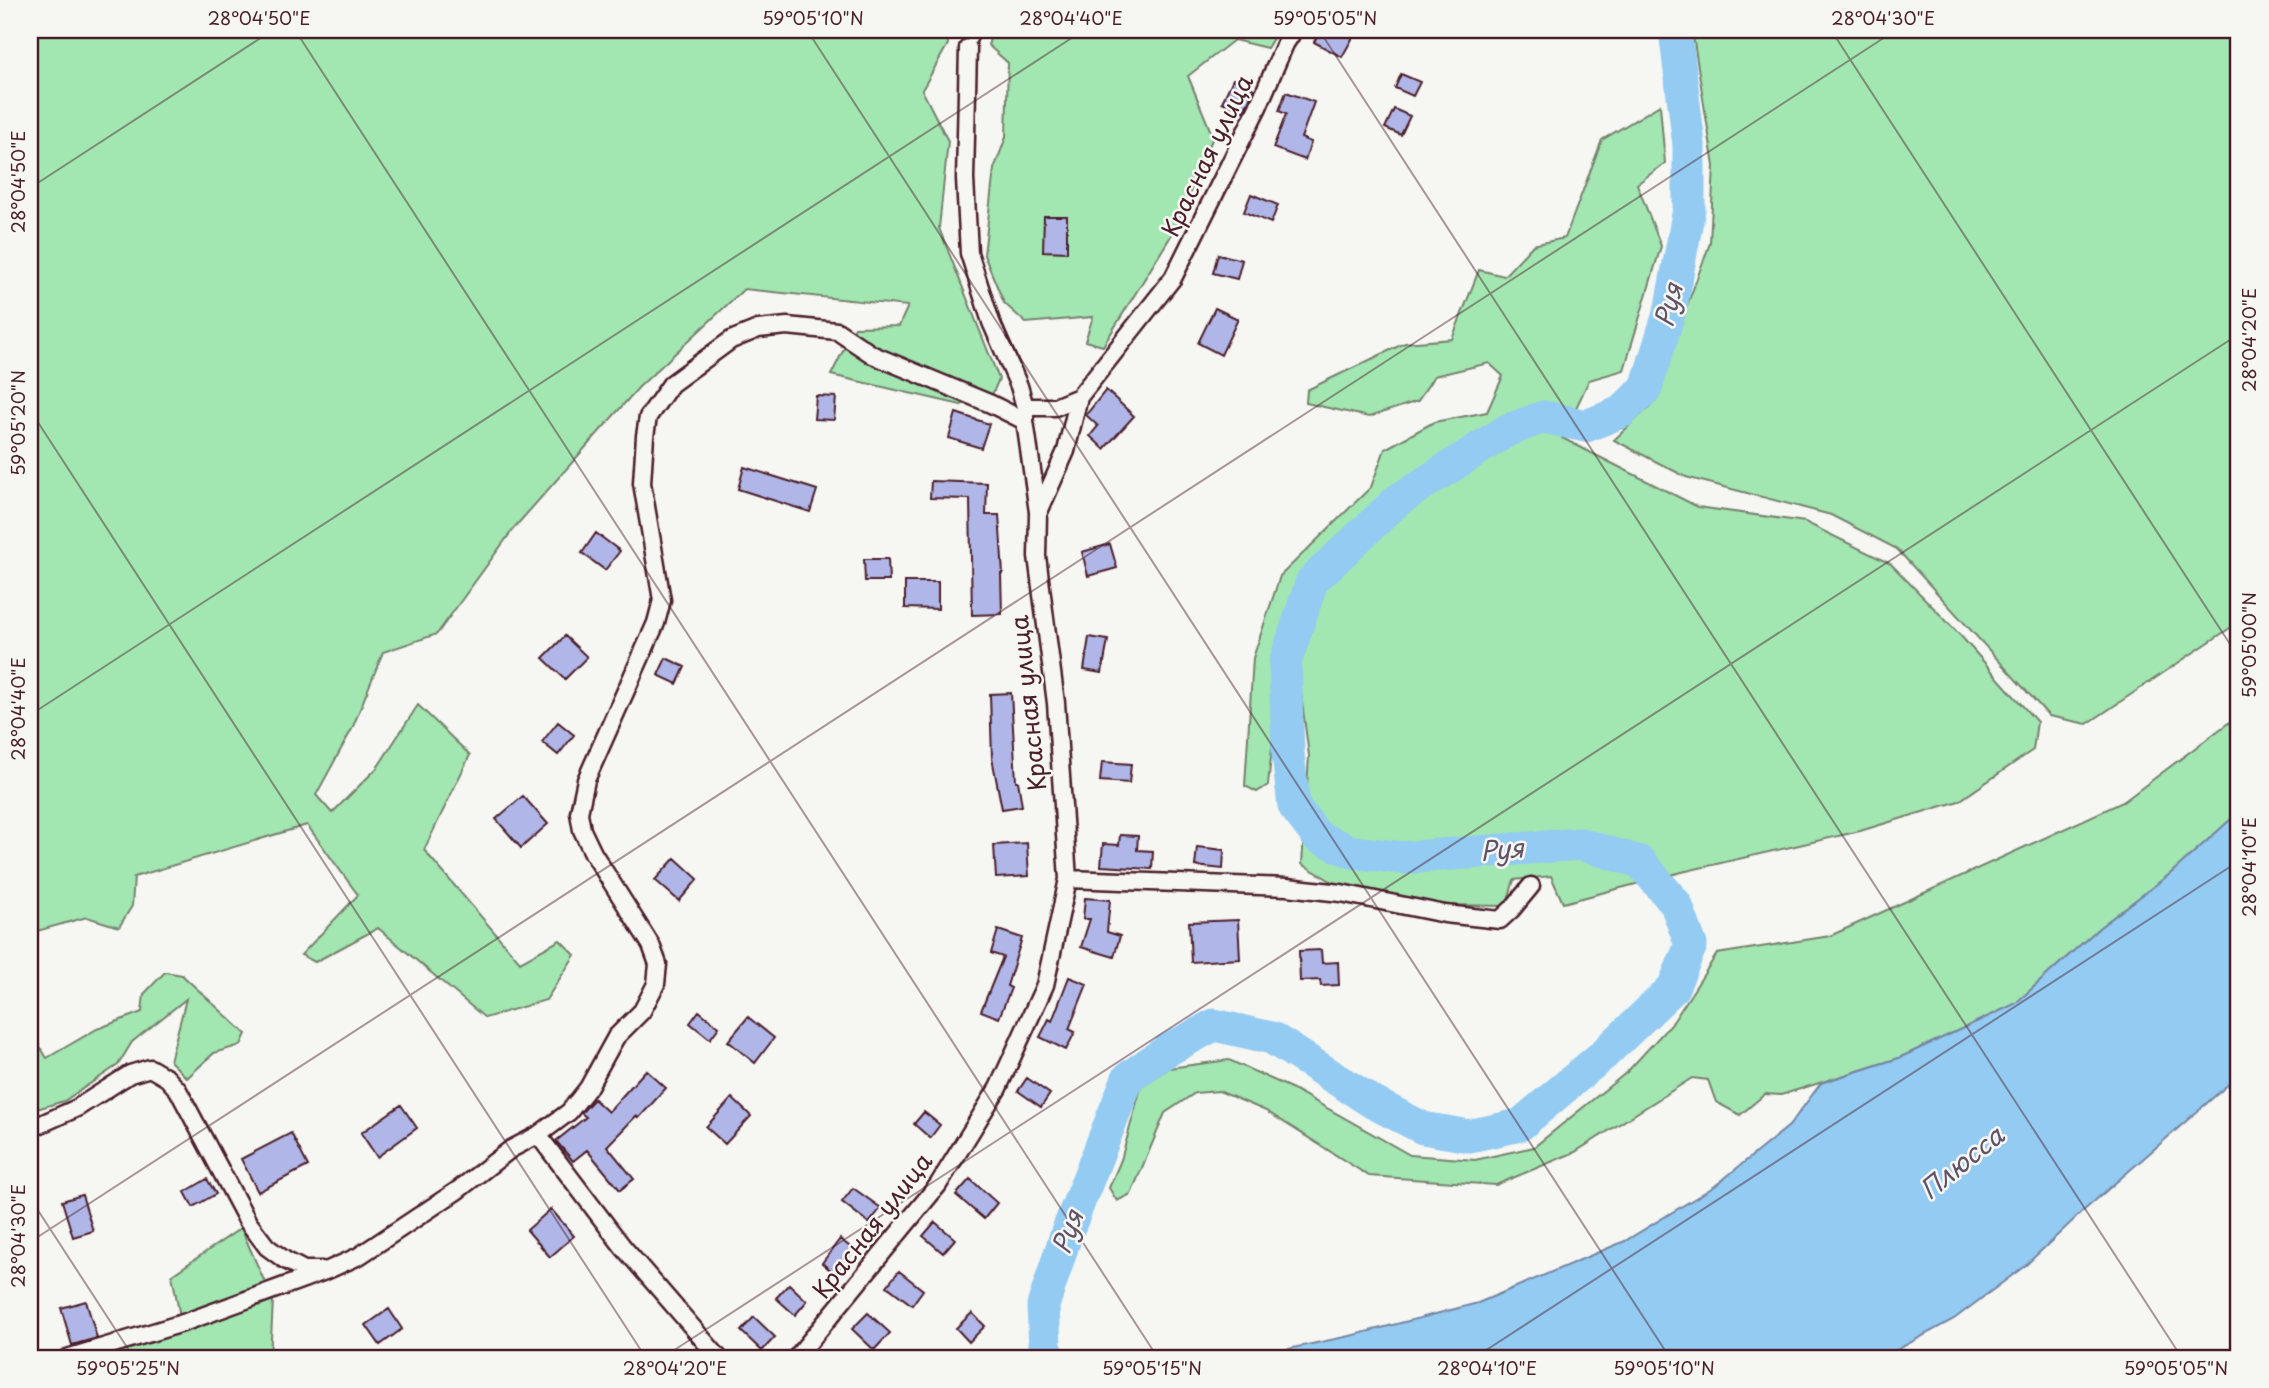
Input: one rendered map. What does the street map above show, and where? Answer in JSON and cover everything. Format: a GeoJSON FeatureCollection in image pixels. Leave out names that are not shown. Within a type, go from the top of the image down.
{"type":"FeatureCollection","features":[{"type":"Feature","properties":{"kind":"street","name":"Красная улица"},"geometry":{"type":"LineString","coordinates":[[796,1358],[938,1185],[998,1088],[1045,985],[1068,879],[1056,703],[1037,556],[1038,514],[1066,451],[1079,397],[1173,278],[1294,30]]}},
{"type":"Feature","properties":{"kind":"street"},"geometry":{"type":"LineString","coordinates":[[968,48],[965,179],[969,253],[992,321],[1019,386],[1038,514]]}},
{"type":"Feature","properties":{"kind":"street"},"geometry":{"type":"LineString","coordinates":[[67,1358],[183,1323],[359,1256],[458,1190],[511,1149],[538,1135],[569,1112],[588,1088],[616,1037],[642,1011],[656,984],[659,964],[651,945],[593,853],[582,831],[579,813],[586,780],[656,623],[662,600],[642,483],[648,417],[671,384],[731,340],[758,329],[787,326],[837,331],[873,355],[991,404],[1025,414],[1055,407],[1079,397]]}},
{"type":"Feature","properties":{"kind":"street"},"geometry":{"type":"LineString","coordinates":[[1068,879],[1287,887],[1341,893],[1445,914],[1500,920],[1531,886]]}},
{"type":"Feature","properties":{"kind":"street"},"geometry":{"type":"LineString","coordinates":[[30,1129],[77,1108],[130,1074],[150,1069],[167,1078],[178,1090],[248,1222],[267,1247],[304,1270],[328,1270]]}},
{"type":"Feature","properties":{"kind":"street"},"geometry":{"type":"LineString","coordinates":[[538,1135],[624,1247],[719,1358]]}},
{"type":"Feature","properties":{"kind":"lane"},"geometry":{"type":"LineString","coordinates":[[968,48],[976,30]]}},
{"type":"Feature","properties":{"kind":"green space"},"geometry":{"type":"Polygon","coordinates":[[[30,30],[947,30],[948,44],[922,90],[948,141],[939,228],[999,379],[992,395],[961,405],[831,375],[855,327],[899,326],[908,306],[744,289],[639,387],[514,528],[437,634],[383,652],[352,729],[316,795],[332,813],[377,768],[418,705],[470,755],[424,850],[520,962],[560,940],[575,955],[546,1000],[485,1018],[378,928],[315,962],[301,955],[358,895],[307,825],[134,877],[132,906],[119,927],[87,917],[30,933],[30,30]]]}},
{"type":"Feature","properties":{"kind":"green space"},"geometry":{"type":"Polygon","coordinates":[[[993,30],[1278,30],[1267,48],[1234,40],[1188,76],[1213,137],[1174,231],[1103,346],[1085,341],[1093,317],[1026,323],[1004,303],[984,255],[994,169],[1006,137],[1008,63],[988,45],[993,30]]]}},
{"type":"Feature","properties":{"kind":"green space"},"geometry":{"type":"Polygon","coordinates":[[[1692,30],[2239,30],[2239,622],[2087,724],[2049,716],[1897,549],[1831,515],[1686,477],[1614,440],[1650,406],[1710,243],[1714,166],[1692,30]]]}},
{"type":"Feature","properties":{"kind":"green space"},"geometry":{"type":"Polygon","coordinates":[[[1660,105],[1665,163],[1637,184],[1661,246],[1624,370],[1589,380],[1562,438],[1698,507],[1805,522],[1891,564],[1960,635],[2037,722],[2033,750],[1959,801],[1860,831],[1563,903],[1551,876],[1514,880],[1506,906],[1447,905],[1343,888],[1302,864],[1309,756],[1300,686],[1282,692],[1274,728],[1268,785],[1257,792],[1245,786],[1253,658],[1280,576],[1371,487],[1385,449],[1434,422],[1487,412],[1503,376],[1489,363],[1434,376],[1418,401],[1369,417],[1306,403],[1307,390],[1405,343],[1452,339],[1479,270],[1504,276],[1533,245],[1565,238],[1602,140],[1660,105]]]}},
{"type":"Feature","properties":{"kind":"green space"},"geometry":{"type":"Polygon","coordinates":[[[2239,715],[2239,812],[2170,874],[2099,928],[2015,1004],[1899,1058],[1781,1095],[1765,1094],[1740,1115],[1716,1102],[1708,1080],[1692,1078],[1575,1152],[1496,1185],[1369,1176],[1266,1111],[1219,1091],[1195,1093],[1165,1113],[1131,1194],[1117,1201],[1109,1188],[1121,1160],[1141,1087],[1169,1068],[1229,1060],[1293,1089],[1410,1155],[1475,1160],[1534,1147],[1627,1072],[1673,1022],[1717,954],[1830,936],[2123,802],[2239,715]]]}},
{"type":"Feature","properties":{"kind":"green space"},"geometry":{"type":"Polygon","coordinates":[[[165,972],[182,975],[246,1034],[241,1045],[214,1053],[187,1078],[170,1061],[186,999],[132,1042],[118,1065],[64,1101],[30,1111],[30,1031],[47,1058],[97,1029],[142,1012],[144,994],[165,972]]]}},
{"type":"Feature","properties":{"kind":"green space"},"geometry":{"type":"Polygon","coordinates":[[[241,1228],[273,1301],[270,1358],[95,1358],[183,1332],[172,1275],[241,1228]]]}},
{"type":"Feature","properties":{"kind":"water","name":"Плюсса"},"geometry":{"type":"Polygon","coordinates":[[[2239,812],[2239,1075],[2082,1212],[2026,1265],[1954,1319],[1882,1358],[1246,1358],[1354,1335],[1478,1303],[1625,1241],[1715,1186],[1789,1126],[1821,1083],[1899,1058],[2015,1004],[2099,928],[2170,874],[2239,812]]]}},
{"type":"Feature","properties":{"kind":"building"},"geometry":{"type":"Polygon","coordinates":[[[1320,30],[1357,30],[1342,57],[1314,42],[1320,30]]]}},
{"type":"Feature","properties":{"kind":"building"},"geometry":{"type":"Polygon","coordinates":[[[1401,74],[1420,82],[1413,96],[1395,88],[1401,74]]]}},
{"type":"Feature","properties":{"kind":"building"},"geometry":{"type":"Polygon","coordinates":[[[1233,79],[1254,89],[1244,112],[1222,102],[1233,79]]]}},
{"type":"Feature","properties":{"kind":"building"},"geometry":{"type":"Polygon","coordinates":[[[1286,92],[1314,102],[1301,138],[1311,142],[1305,160],[1273,148],[1286,114],[1279,111],[1286,92]]]}},
{"type":"Feature","properties":{"kind":"building"},"geometry":{"type":"Polygon","coordinates":[[[1394,109],[1410,116],[1401,135],[1385,128],[1394,109]]]}},
{"type":"Feature","properties":{"kind":"building"},"geometry":{"type":"Polygon","coordinates":[[[1251,194],[1278,205],[1271,223],[1244,212],[1251,194]]]}},
{"type":"Feature","properties":{"kind":"building"},"geometry":{"type":"Polygon","coordinates":[[[1044,216],[1067,216],[1067,252],[1043,251],[1044,216]]]}},
{"type":"Feature","properties":{"kind":"building"},"geometry":{"type":"Polygon","coordinates":[[[1218,254],[1242,260],[1237,279],[1213,273],[1218,254]]]}},
{"type":"Feature","properties":{"kind":"building"},"geometry":{"type":"Polygon","coordinates":[[[1215,308],[1238,319],[1221,355],[1198,343],[1215,308]]]}},
{"type":"Feature","properties":{"kind":"building"},"geometry":{"type":"Polygon","coordinates":[[[1106,390],[1134,416],[1104,449],[1090,436],[1098,426],[1086,415],[1106,390]]]}},
{"type":"Feature","properties":{"kind":"building"},"geometry":{"type":"Polygon","coordinates":[[[816,396],[836,397],[834,420],[814,419],[816,396]]]}},
{"type":"Feature","properties":{"kind":"building"},"geometry":{"type":"Polygon","coordinates":[[[956,413],[989,424],[981,448],[949,438],[956,413]]]}},
{"type":"Feature","properties":{"kind":"building"},"geometry":{"type":"Polygon","coordinates":[[[744,467],[817,490],[810,512],[738,489],[744,467]]]}},
{"type":"Feature","properties":{"kind":"building"},"geometry":{"type":"Polygon","coordinates":[[[931,481],[987,483],[986,515],[999,515],[1003,574],[1002,614],[972,615],[970,499],[930,498],[931,481]]]}},
{"type":"Feature","properties":{"kind":"building"},"geometry":{"type":"Polygon","coordinates":[[[596,533],[620,551],[605,570],[582,553],[596,533]]]}},
{"type":"Feature","properties":{"kind":"building"},"geometry":{"type":"Polygon","coordinates":[[[1110,544],[1117,568],[1088,576],[1082,552],[1110,544]]]}},
{"type":"Feature","properties":{"kind":"building"},"geometry":{"type":"Polygon","coordinates":[[[864,559],[888,559],[889,581],[865,581],[864,559]]]}},
{"type":"Feature","properties":{"kind":"building"},"geometry":{"type":"Polygon","coordinates":[[[905,582],[938,582],[938,609],[905,608],[905,582]]]}},
{"type":"Feature","properties":{"kind":"building"},"geometry":{"type":"Polygon","coordinates":[[[565,636],[587,657],[565,679],[543,658],[565,636]]]}},
{"type":"Feature","properties":{"kind":"building"},"geometry":{"type":"Polygon","coordinates":[[[1089,637],[1108,640],[1102,673],[1084,670],[1089,637]]]}},
{"type":"Feature","properties":{"kind":"building"},"geometry":{"type":"Polygon","coordinates":[[[666,658],[685,667],[677,684],[658,675],[666,658]]]}},
{"type":"Feature","properties":{"kind":"building"},"geometry":{"type":"Polygon","coordinates":[[[1011,693],[1016,781],[1022,806],[1002,809],[992,758],[990,694],[1011,693]]]}},
{"type":"Feature","properties":{"kind":"building"},"geometry":{"type":"Polygon","coordinates":[[[558,722],[574,735],[558,755],[542,742],[558,722]]]}},
{"type":"Feature","properties":{"kind":"building"},"geometry":{"type":"Polygon","coordinates":[[[1102,762],[1131,764],[1129,783],[1100,781],[1102,762]]]}},
{"type":"Feature","properties":{"kind":"building"},"geometry":{"type":"Polygon","coordinates":[[[523,796],[548,824],[521,848],[496,819],[523,796]]]}},
{"type":"Feature","properties":{"kind":"building"},"geometry":{"type":"Polygon","coordinates":[[[1120,835],[1138,836],[1137,850],[1153,851],[1152,869],[1101,866],[1103,844],[1119,845],[1120,835]]]}},
{"type":"Feature","properties":{"kind":"building"},"geometry":{"type":"Polygon","coordinates":[[[1027,843],[1029,876],[996,878],[994,845],[1027,843]]]}},
{"type":"Feature","properties":{"kind":"building"},"geometry":{"type":"Polygon","coordinates":[[[1197,847],[1224,850],[1223,869],[1195,866],[1197,847]]]}},
{"type":"Feature","properties":{"kind":"building"},"geometry":{"type":"Polygon","coordinates":[[[675,858],[698,879],[679,901],[655,880],[675,858]]]}},
{"type":"Feature","properties":{"kind":"building"},"geometry":{"type":"Polygon","coordinates":[[[1085,898],[1110,900],[1107,932],[1120,936],[1114,957],[1081,947],[1090,919],[1083,919],[1085,898]]]}},
{"type":"Feature","properties":{"kind":"building"},"geometry":{"type":"Polygon","coordinates":[[[1238,920],[1240,959],[1191,962],[1189,922],[1238,920]]]}},
{"type":"Feature","properties":{"kind":"building"},"geometry":{"type":"Polygon","coordinates":[[[998,930],[1022,938],[1007,986],[1011,988],[999,1018],[981,1011],[1003,957],[991,953],[998,930]]]}},
{"type":"Feature","properties":{"kind":"building"},"geometry":{"type":"Polygon","coordinates":[[[1321,950],[1322,963],[1338,962],[1339,985],[1321,986],[1320,980],[1300,981],[1299,951],[1321,950]]]}},
{"type":"Feature","properties":{"kind":"building"},"geometry":{"type":"Polygon","coordinates":[[[1069,977],[1087,984],[1069,1029],[1075,1032],[1066,1050],[1040,1037],[1049,1019],[1052,1021],[1069,977]]]}},
{"type":"Feature","properties":{"kind":"building"},"geometry":{"type":"Polygon","coordinates":[[[699,1011],[719,1027],[710,1039],[690,1023],[699,1011]]]}},
{"type":"Feature","properties":{"kind":"building"},"geometry":{"type":"Polygon","coordinates":[[[748,1017],[774,1038],[755,1063],[728,1041],[748,1017]]]}},
{"type":"Feature","properties":{"kind":"building"},"geometry":{"type":"Polygon","coordinates":[[[646,1070],[666,1088],[639,1118],[636,1116],[607,1146],[634,1179],[620,1190],[587,1150],[573,1161],[556,1141],[586,1117],[581,1113],[594,1099],[608,1112],[646,1070]]]}},
{"type":"Feature","properties":{"kind":"building"},"geometry":{"type":"Polygon","coordinates":[[[1027,1078],[1050,1094],[1041,1107],[1018,1091],[1027,1078]]]}},
{"type":"Feature","properties":{"kind":"building"},"geometry":{"type":"Polygon","coordinates":[[[732,1098],[751,1116],[725,1144],[706,1127],[732,1098]]]}},
{"type":"Feature","properties":{"kind":"building"},"geometry":{"type":"Polygon","coordinates":[[[401,1105],[417,1128],[377,1157],[361,1133],[401,1105]]]}},
{"type":"Feature","properties":{"kind":"building"},"geometry":{"type":"Polygon","coordinates":[[[924,1112],[940,1125],[930,1138],[914,1124],[924,1112]]]}},
{"type":"Feature","properties":{"kind":"building"},"geometry":{"type":"Polygon","coordinates":[[[291,1133],[308,1166],[258,1192],[241,1159],[291,1133]]]}},
{"type":"Feature","properties":{"kind":"building"},"geometry":{"type":"Polygon","coordinates":[[[207,1179],[216,1194],[193,1207],[185,1192],[207,1179]]]}},
{"type":"Feature","properties":{"kind":"building"},"geometry":{"type":"Polygon","coordinates":[[[970,1179],[997,1203],[984,1219],[956,1195],[970,1179]]]}},
{"type":"Feature","properties":{"kind":"building"},"geometry":{"type":"Polygon","coordinates":[[[853,1188],[881,1208],[869,1223],[842,1202],[853,1188]]]}},
{"type":"Feature","properties":{"kind":"building"},"geometry":{"type":"Polygon","coordinates":[[[82,1195],[93,1231],[73,1237],[62,1201],[82,1195]]]}},
{"type":"Feature","properties":{"kind":"building"},"geometry":{"type":"Polygon","coordinates":[[[551,1209],[574,1236],[550,1257],[527,1230],[551,1209]]]}},
{"type":"Feature","properties":{"kind":"building"},"geometry":{"type":"Polygon","coordinates":[[[935,1222],[955,1239],[943,1253],[923,1236],[935,1222]]]}},
{"type":"Feature","properties":{"kind":"building"},"geometry":{"type":"Polygon","coordinates":[[[840,1239],[854,1250],[835,1274],[822,1263],[840,1239]]]}},
{"type":"Feature","properties":{"kind":"building"},"geometry":{"type":"Polygon","coordinates":[[[899,1271],[923,1290],[912,1305],[887,1286],[899,1271]]]}},
{"type":"Feature","properties":{"kind":"building"},"geometry":{"type":"Polygon","coordinates":[[[789,1284],[807,1301],[795,1315],[776,1298],[789,1284]]]}},
{"type":"Feature","properties":{"kind":"building"},"geometry":{"type":"Polygon","coordinates":[[[86,1301],[97,1338],[72,1345],[61,1308],[86,1301]]]}},
{"type":"Feature","properties":{"kind":"building"},"geometry":{"type":"Polygon","coordinates":[[[389,1309],[402,1329],[380,1345],[366,1325],[389,1309]]]}},
{"type":"Feature","properties":{"kind":"building"},"geometry":{"type":"Polygon","coordinates":[[[868,1313],[890,1333],[874,1350],[852,1329],[868,1313]]]}},
{"type":"Feature","properties":{"kind":"building"},"geometry":{"type":"Polygon","coordinates":[[[972,1313],[985,1326],[969,1342],[956,1328],[972,1313]]]}},
{"type":"Feature","properties":{"kind":"building"},"geometry":{"type":"Polygon","coordinates":[[[754,1317],[775,1337],[762,1351],[741,1331],[754,1317]]]}},
{"type":"Feature","properties":{"kind":"waterway","name":"Руя"},"geometry":{"type":"LineString","coordinates":[[1050,1358],[1045,1347],[1043,1306],[1066,1235],[1128,1078],[1166,1051],[1214,1025],[1272,1038],[1374,1103],[1423,1128],[1469,1136],[1520,1125],[1603,1055],[1673,988],[1691,945],[1676,904],[1640,862],[1580,844],[1403,858],[1352,852],[1318,837],[1294,806],[1288,754],[1285,663],[1312,581],[1398,500],[1508,430],[1544,417],[1586,426],[1621,412],[1646,388],[1671,307],[1689,209],[1689,145],[1675,30]]}}]}
